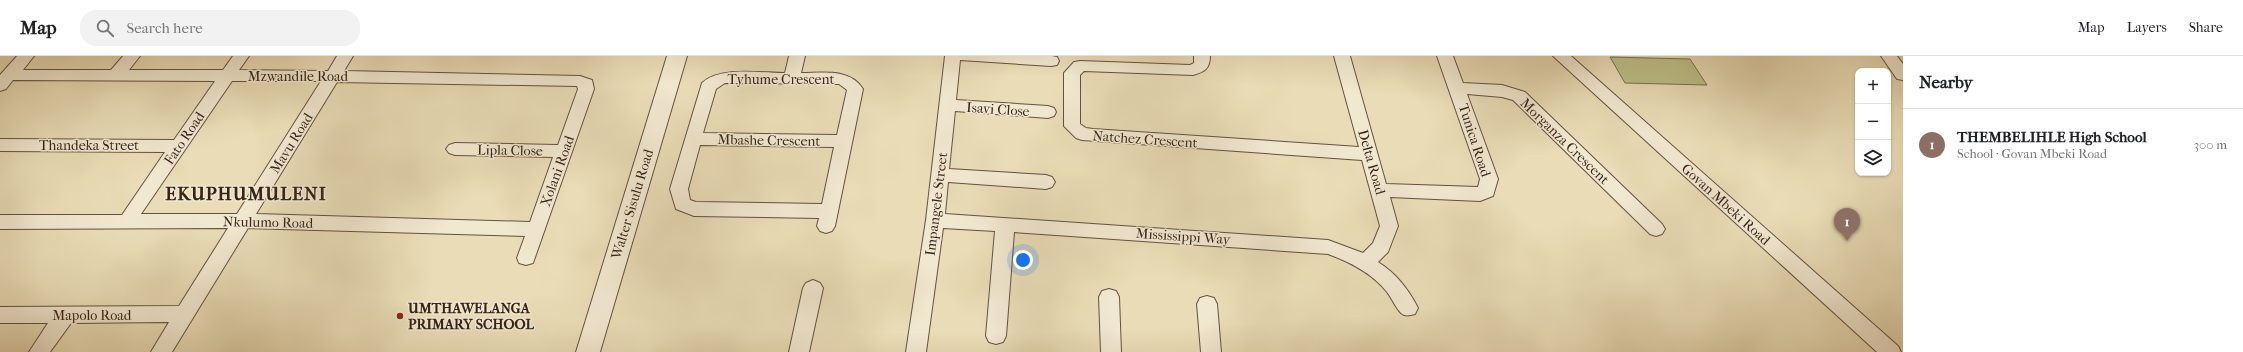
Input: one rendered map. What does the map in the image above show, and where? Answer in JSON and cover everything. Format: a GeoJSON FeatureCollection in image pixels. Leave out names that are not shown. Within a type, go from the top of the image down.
{"type":"FeatureCollection","features":[{"type":"Feature","properties":{"kind":"street"},"geometry":{"type":"LineString","coordinates":[[5,80],[26,56]]}},
{"type":"Feature","properties":{"kind":"street"},"geometry":{"type":"LineString","coordinates":[[116,75],[132,56]]}},
{"type":"Feature","properties":{"kind":"street","name":"Fato Road"},"geometry":{"type":"LineString","coordinates":[[127,221],[241,56]]}},
{"type":"Feature","properties":{"kind":"street","name":"Mavu Road"},"geometry":{"type":"LineString","coordinates":[[162,352],[184,314],[345,56]]}},
{"type":"Feature","properties":{"kind":"street","name":"Walter Sisulu Road"},"geometry":{"type":"LineString","coordinates":[[588,352],[676,56]]}},
{"type":"Feature","properties":{"kind":"street"},"geometry":{"type":"LineString","coordinates":[[792,78],[797,56]]}},
{"type":"Feature","properties":{"kind":"street","name":"Impangele Street"},"geometry":{"type":"LineString","coordinates":[[916,352],[935,220],[953,56]]}},
{"type":"Feature","properties":{"kind":"street"},"geometry":{"type":"LineString","coordinates":[[964,56],[1051,61]]}},
{"type":"Feature","properties":{"kind":"street","name":"Natchez Crescent"},"geometry":{"type":"LineString","coordinates":[[1202,56],[1202,65],[1192,70],[1109,61],[1080,66],[1072,73],[1072,126],[1082,134],[1369,154]]}},
{"type":"Feature","properties":{"kind":"street","name":"Delta Road"},"geometry":{"type":"LineString","coordinates":[[1342,56],[1389,226],[1381,247],[1366,262]]}},
{"type":"Feature","properties":{"kind":"street","name":"Tunica Road"},"geometry":{"type":"LineString","coordinates":[[1380,190],[1480,194],[1486,191],[1489,179],[1446,56]]}},
{"type":"Feature","properties":{"kind":"street","name":"Govan Mbeki Road"},"geometry":{"type":"LineString","coordinates":[[1561,56],[1891,352]]}},
{"type":"Feature","properties":{"kind":"street"},"geometry":{"type":"LineString","coordinates":[[1889,56],[1903,75]]}},
{"type":"Feature","properties":{"kind":"street","name":"Mzwandile Road"},"geometry":{"type":"LineString","coordinates":[[5,80],[116,75],[333,76],[580,81],[586,84]]}},
{"type":"Feature","properties":{"kind":"street","name":"Tyhume Crescent"},"geometry":{"type":"LineString","coordinates":[[725,78],[841,79],[850,83],[854,89],[828,219],[700,209],[682,204],[679,189],[694,139],[708,87],[714,80],[725,78]]}},
{"type":"Feature","properties":{"kind":"street","name":"Xolani Road"},"geometry":{"type":"LineString","coordinates":[[526,258],[586,89],[586,84]]}},
{"type":"Feature","properties":{"kind":"street","name":"Morganza Crescent"},"geometry":{"type":"LineString","coordinates":[[1457,88],[1502,91],[1519,96],[1656,229]]}},
{"type":"Feature","properties":{"kind":"street","name":"Isavi Close"},"geometry":{"type":"LineString","coordinates":[[947,105],[1048,112]]}},
{"type":"Feature","properties":{"kind":"street","name":"Mbashe Crescent"},"geometry":{"type":"LineString","coordinates":[[694,139],[844,141]]}},
{"type":"Feature","properties":{"kind":"street","name":"Thandeka Street"},"geometry":{"type":"LineString","coordinates":[[0,145],[178,146]]}},
{"type":"Feature","properties":{"kind":"street","name":"Lipla Close"},"geometry":{"type":"LineString","coordinates":[[455,149],[564,151]]}},
{"type":"Feature","properties":{"kind":"street"},"geometry":{"type":"LineString","coordinates":[[940,175],[1046,182]]}},
{"type":"Feature","properties":{"kind":"street","name":"Mississippi Way"},"geometry":{"type":"LineString","coordinates":[[935,220],[1328,247],[1350,254],[1366,262],[1384,275],[1398,290],[1408,308]]}},
{"type":"Feature","properties":{"kind":"street","name":"Nkulumo Road"},"geometry":{"type":"LineString","coordinates":[[0,222],[242,221],[536,229]]}},
{"type":"Feature","properties":{"kind":"street"},"geometry":{"type":"LineString","coordinates":[[996,336],[1005,226]]}},
{"type":"Feature","properties":{"kind":"street"},"geometry":{"type":"LineString","coordinates":[[799,352],[813,288]]}},
{"type":"Feature","properties":{"kind":"street"},"geometry":{"type":"LineString","coordinates":[[1109,296],[1111,352]]}},
{"type":"Feature","properties":{"kind":"street"},"geometry":{"type":"LineString","coordinates":[[1207,304],[1211,352]]}},
{"type":"Feature","properties":{"kind":"street","name":"Mapolo Road"},"geometry":{"type":"LineString","coordinates":[[0,315],[184,314]]}},
{"type":"Feature","properties":{"kind":"street"},"geometry":{"type":"LineString","coordinates":[[39,352],[64,315]]}},
{"type":"Feature","properties":{"kind":"green space"},"geometry":{"type":"Polygon","coordinates":[[[1610,57],[1690,59],[1707,85],[1625,83],[1610,57]]]}},
{"type":"Feature","properties":{"kind":"place","name":"THEMBELIHLE High School"},"geometry":{"type":"Point","coordinates":[1847,241]}},
{"type":"Feature","properties":{"kind":"place","name":"UMTHAWELANGA PRIMARY SCHOOL"},"geometry":{"type":"Point","coordinates":[400,316]}},
{"type":"Feature","properties":{"kind":"district","name":"EKUPHUMULENI"},"geometry":{"type":"Point","coordinates":[246,194]}}]}
